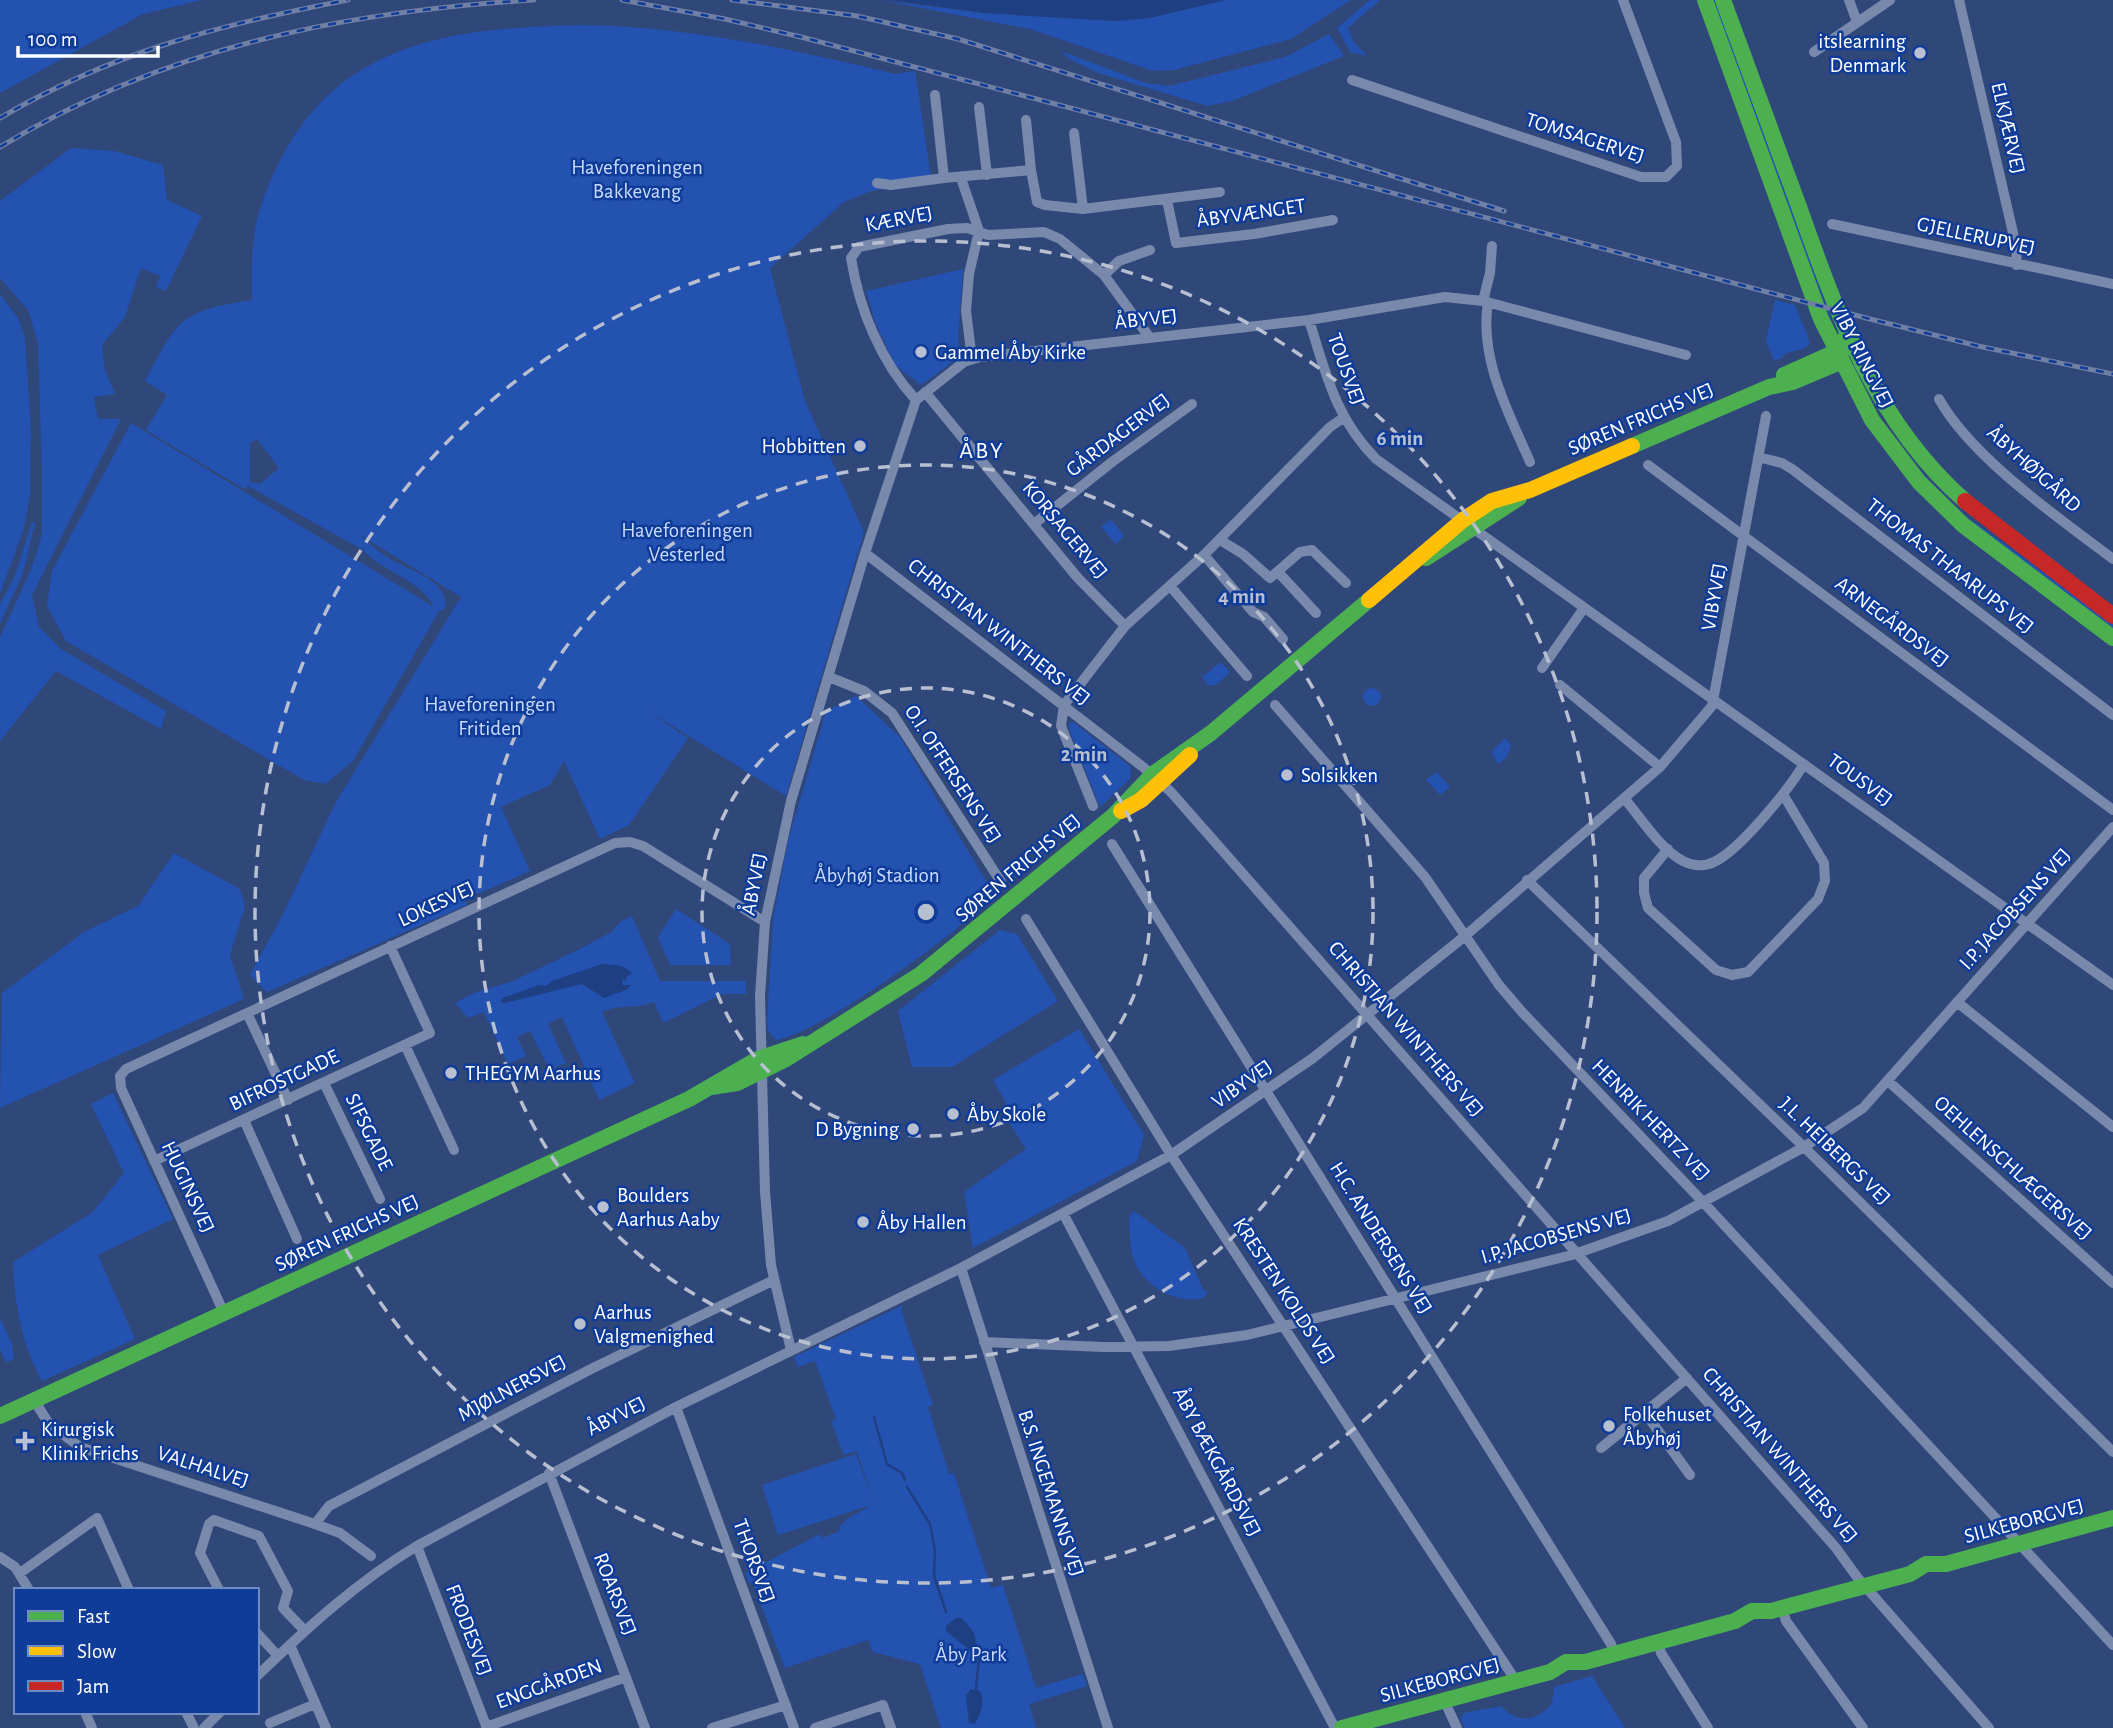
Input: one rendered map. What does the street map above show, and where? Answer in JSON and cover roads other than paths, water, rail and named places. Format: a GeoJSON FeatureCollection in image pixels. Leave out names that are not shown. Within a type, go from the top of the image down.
{"type":"FeatureCollection","features":[{"type":"Feature","properties":{"kind":"street","name":"TOMSAGERVEJ"},"geometry":{"type":"LineString","coordinates":[[1352,80],[1641,177],[1666,177],[1677,166],[1676,142],[1623,0]]}},
{"type":"Feature","properties":{"kind":"street","name":"VIBY RINGVEJ"},"geometry":{"type":"LineString","coordinates":[[1705,0],[1838,358],[1868,418],[1921,484],[1961,522],[2113,638]]}},
{"type":"Feature","properties":{"kind":"street","name":"VIBY RINGVEJ"},"geometry":{"type":"LineString","coordinates":[[1723,0],[1846,337],[1872,387],[1900,431],[1934,472],[1973,509],[2113,616]]}},
{"type":"Feature","properties":{"kind":"street"},"geometry":{"type":"LineString","coordinates":[[1849,0],[1857,22]]}},
{"type":"Feature","properties":{"kind":"street"},"geometry":{"type":"LineString","coordinates":[[1814,52],[1890,0]]}},
{"type":"Feature","properties":{"kind":"street","name":"ELKJÆRVEJ"},"geometry":{"type":"LineString","coordinates":[[1959,0],[2017,250],[2016,265]]}},
{"type":"Feature","properties":{"kind":"street"},"geometry":{"type":"LineString","coordinates":[[935,94],[944,178]]}},
{"type":"Feature","properties":{"kind":"street"},"geometry":{"type":"LineString","coordinates":[[979,107],[987,175]]}},
{"type":"Feature","properties":{"kind":"street","name":"ÅBYVÆNGET"},"geometry":{"type":"LineString","coordinates":[[1026,120],[1037,202],[1045,205],[1083,209],[1220,192]]}},
{"type":"Feature","properties":{"kind":"street"},"geometry":{"type":"LineString","coordinates":[[1074,133],[1083,209]]}},
{"type":"Feature","properties":{"kind":"street"},"geometry":{"type":"LineString","coordinates":[[877,183],[891,185],[1031,170]]}},
{"type":"Feature","properties":{"kind":"street"},"geometry":{"type":"LineString","coordinates":[[961,178],[979,231],[968,284],[966,311],[972,359]]}},
{"type":"Feature","properties":{"kind":"street","name":"ÅBYVÆNGET"},"geometry":{"type":"LineString","coordinates":[[1167,200],[1176,243],[1254,234],[1333,219]]}},
{"type":"Feature","properties":{"kind":"street","name":"GJELLERUPVEJ"},"geometry":{"type":"LineString","coordinates":[[1832,224],[2113,284]]}},
{"type":"Feature","properties":{"kind":"street","name":"KÆRVEJ"},"geometry":{"type":"LineString","coordinates":[[921,396],[891,371],[870,327],[852,264],[852,253],[859,247],[947,229],[979,231],[988,235],[1044,232],[1060,239],[1104,275],[1150,338]]}},
{"type":"Feature","properties":{"kind":"street"},"geometry":{"type":"LineString","coordinates":[[1492,246],[1486,302],[1491,365],[1530,462]]}},
{"type":"Feature","properties":{"kind":"street"},"geometry":{"type":"LineString","coordinates":[[1104,275],[1119,261],[1150,250]]}},
{"type":"Feature","properties":{"kind":"street","name":"ÅBYVEJ"},"geometry":{"type":"LineString","coordinates":[[259,1674],[304,1631],[382,1567],[549,1473],[791,1350],[774,1280],[765,1192],[760,996],[765,922],[791,800],[865,553],[921,396],[972,359],[1309,320],[1425,298],[1486,302],[1686,355]]}},
{"type":"Feature","properties":{"kind":"street","name":"TOUSVEJ"},"geometry":{"type":"LineString","coordinates":[[1309,320],[1343,418],[1356,438],[1376,459],[2113,985]]}},
{"type":"Feature","properties":{"kind":"street"},"geometry":{"type":"LineString","coordinates":[[1846,337],[1838,358],[1852,367],[1862,386],[1900,431]]}},
{"type":"Feature","properties":{"kind":"street","name":"SØREN FRICHS VEJ"},"geometry":{"type":"LineString","coordinates":[[0,1416],[711,1087],[762,1064],[786,1059],[921,974],[1405,570],[1468,524],[1530,490],[1769,387],[1793,382],[1838,358]]}},
{"type":"Feature","properties":{"kind":"street","name":"KORSAGERVEJ"},"geometry":{"type":"LineString","coordinates":[[921,396],[1077,577],[1125,626]]}},
{"type":"Feature","properties":{"kind":"street","name":"ÅBYHØJGÅRD"},"geometry":{"type":"LineString","coordinates":[[1939,399],[1958,425],[2022,489],[2113,559]]}},
{"type":"Feature","properties":{"kind":"street","name":"GÅRDAGERVEJ"},"geometry":{"type":"LineString","coordinates":[[1034,524],[1112,462],[1192,404]]}},
{"type":"Feature","properties":{"kind":"street","name":"VIBYVEJ"},"geometry":{"type":"LineString","coordinates":[[791,1350],[961,1268],[1171,1156],[1267,1091],[1369,1016],[1660,767],[1695,730],[1715,700],[1766,416]]}},
{"type":"Feature","properties":{"kind":"street"},"geometry":{"type":"LineString","coordinates":[[1093,806],[1061,726],[1064,705],[1125,626],[1220,540],[1330,427],[1343,418]]}},
{"type":"Feature","properties":{"kind":"street","name":"THOMAS THAARUPS VEJ"},"geometry":{"type":"LineString","coordinates":[[1758,457],[1782,463],[1792,469],[2113,715]]}},
{"type":"Feature","properties":{"kind":"street","name":"ARNEGÅRDSVEJ"},"geometry":{"type":"LineString","coordinates":[[1648,465],[2113,810]]}},
{"type":"Feature","properties":{"kind":"street"},"geometry":{"type":"LineString","coordinates":[[1220,540],[1243,554],[1270,578],[1300,552],[1312,550],[1346,583]]}},
{"type":"Feature","properties":{"kind":"street","name":"CHRISTIAN WINTHERS VEJ"},"geometry":{"type":"LineString","coordinates":[[865,553],[1157,779],[1851,1565],[1864,1586],[1989,1728]]}},
{"type":"Feature","properties":{"kind":"street"},"geometry":{"type":"LineString","coordinates":[[1204,555],[1253,612],[1264,617],[1283,639]]}},
{"type":"Feature","properties":{"kind":"street"},"geometry":{"type":"LineString","coordinates":[[1278,572],[1316,613]]}},
{"type":"Feature","properties":{"kind":"street"},"geometry":{"type":"LineString","coordinates":[[1170,586],[1247,676]]}},
{"type":"Feature","properties":{"kind":"street"},"geometry":{"type":"LineString","coordinates":[[1542,668],[1584,608]]}},
{"type":"Feature","properties":{"kind":"street","name":"O.I. OFFERSENS VEJ"},"geometry":{"type":"LineString","coordinates":[[829,677],[864,691],[892,713],[1001,882]]}},
{"type":"Feature","properties":{"kind":"street"},"geometry":{"type":"LineString","coordinates":[[1560,685],[1660,767]]}},
{"type":"Feature","properties":{"kind":"street","name":"HENRIK HERTZ VEJ"},"geometry":{"type":"LineString","coordinates":[[1275,705],[1425,877],[1522,1012],[1703,1202],[2113,1645]]}},
{"type":"Feature","properties":{"kind":"street"},"geometry":{"type":"LineString","coordinates":[[1624,798],[1668,849],[1686,863],[1713,863],[1784,796],[1804,764]]}},
{"type":"Feature","properties":{"kind":"street"},"geometry":{"type":"LineString","coordinates":[[1668,849],[1644,877],[1648,908],[1716,970],[1732,975],[1748,972],[1818,899],[1825,881],[1824,863],[1784,796]]}},
{"type":"Feature","properties":{"kind":"street","name":"I.P. JACOBSENS VEJ"},"geometry":{"type":"LineString","coordinates":[[984,1342],[1134,1347],[1205,1342],[1284,1327],[1577,1254],[1637,1235],[1804,1147],[1863,1108],[2113,827]]}},
{"type":"Feature","properties":{"kind":"street","name":"LOKESVEJ"},"geometry":{"type":"LineString","coordinates":[[120,1076],[130,1066],[608,845],[623,842],[643,846],[765,922]]}},
{"type":"Feature","properties":{"kind":"street","name":"H.C. ANDERSENS VEJ"},"geometry":{"type":"LineString","coordinates":[[1112,844],[1611,1644],[1614,1654]]}},
{"type":"Feature","properties":{"kind":"street","name":"J.L. HEIBERGS VEJ"},"geometry":{"type":"LineString","coordinates":[[1527,880],[1804,1147],[2113,1452]]}},
{"type":"Feature","properties":{"kind":"street","name":"KRESTEN KOLDS VEJ"},"geometry":{"type":"LineString","coordinates":[[1026,919],[1171,1156],[1516,1681]]}},
{"type":"Feature","properties":{"kind":"street","name":"BIFROSTGADE"},"geometry":{"type":"LineString","coordinates":[[154,1161],[430,1033],[390,946]]}},
{"type":"Feature","properties":{"kind":"street"},"geometry":{"type":"LineString","coordinates":[[1957,1002],[2113,1127]]}},
{"type":"Feature","properties":{"kind":"street"},"geometry":{"type":"LineString","coordinates":[[247,1013],[288,1100]]}},
{"type":"Feature","properties":{"kind":"street"},"geometry":{"type":"LineString","coordinates":[[405,1045],[454,1150]]}},
{"type":"Feature","properties":{"kind":"street","name":"HUGINSVEJ"},"geometry":{"type":"LineString","coordinates":[[120,1076],[121,1088],[224,1313]]}},
{"type":"Feature","properties":{"kind":"street","name":"OEHLENSCHLÆGERSVEJ"},"geometry":{"type":"LineString","coordinates":[[1888,1081],[2113,1283]]}},
{"type":"Feature","properties":{"kind":"street","name":"SIFSGADE"},"geometry":{"type":"LineString","coordinates":[[324,1083],[380,1199]]}},
{"type":"Feature","properties":{"kind":"street"},"geometry":{"type":"LineString","coordinates":[[244,1120],[297,1239]]}},
{"type":"Feature","properties":{"kind":"street","name":"ÅBY BÆKGÅRDSVEJ"},"geometry":{"type":"LineString","coordinates":[[1064,1215],[1335,1728]]}},
{"type":"Feature","properties":{"kind":"street","name":"B.S. INGEMANNS VEJ"},"geometry":{"type":"LineString","coordinates":[[961,1268],[1108,1728]]}},
{"type":"Feature","properties":{"kind":"street","name":"MJØLNERSVEJ"},"geometry":{"type":"LineString","coordinates":[[315,1524],[321,1513],[336,1502],[591,1369],[774,1280]]}},
{"type":"Feature","properties":{"kind":"street"},"geometry":{"type":"LineString","coordinates":[[1601,1448],[1687,1378]]}},
{"type":"Feature","properties":{"kind":"street","name":"VALHALVEJ"},"geometry":{"type":"LineString","coordinates":[[34,1401],[49,1423],[80,1447],[340,1533],[371,1556]]}},
{"type":"Feature","properties":{"kind":"street","name":"THORSVEJ"},"geometry":{"type":"LineString","coordinates":[[676,1407],[794,1728]]}},
{"type":"Feature","properties":{"kind":"street"},"geometry":{"type":"LineString","coordinates":[[1646,1414],[1690,1475]]}},
{"type":"Feature","properties":{"kind":"street","name":"ROARSVEJ"},"geometry":{"type":"LineString","coordinates":[[549,1473],[645,1728]]}},
{"type":"Feature","properties":{"kind":"street"},"geometry":{"type":"LineString","coordinates":[[20,1573],[97,1517],[128,1588]]}},
{"type":"Feature","properties":{"kind":"street","name":"SILKEBORGVEJ"},"geometry":{"type":"LineString","coordinates":[[1342,1728],[1550,1672],[1559,1674],[1577,1670],[1585,1662],[1735,1621],[1745,1624],[1763,1619],[1777,1610],[1864,1586],[1910,1574],[1920,1576],[1938,1572],[1946,1564],[2113,1518]]}},
{"type":"Feature","properties":{"kind":"street"},"geometry":{"type":"LineString","coordinates":[[218,1588],[200,1553],[209,1524],[214,1520],[259,1536],[288,1591],[284,1608],[304,1631]]}},
{"type":"Feature","properties":{"kind":"street","name":"FRODESVEJ"},"geometry":{"type":"LineString","coordinates":[[417,1546],[486,1727]]}},
{"type":"Feature","properties":{"kind":"street"},"geometry":{"type":"LineString","coordinates":[[0,1557],[20,1573],[28,1588]]}},
{"type":"Feature","properties":{"kind":"street"},"geometry":{"type":"LineString","coordinates":[[1777,1610],[1863,1728]]}},
{"type":"Feature","properties":{"kind":"street"},"geometry":{"type":"LineString","coordinates":[[259,1635],[278,1656]]}},
{"type":"Feature","properties":{"kind":"street"},"geometry":{"type":"LineString","coordinates":[[1658,1642],[1661,1653],[1708,1728]]}},
{"type":"Feature","properties":{"kind":"street"},"geometry":{"type":"LineString","coordinates":[[290,1645],[326,1728]]}},
{"type":"Feature","properties":{"kind":"street","name":"ENGGÅRDEN"},"geometry":{"type":"LineString","coordinates":[[486,1727],[626,1677]]}},
{"type":"Feature","properties":{"kind":"street"},"geometry":{"type":"LineString","coordinates":[[1444,1700],[1457,1728]]}},
{"type":"Feature","properties":{"kind":"street"},"geometry":{"type":"LineString","coordinates":[[270,1723],[315,1704]]}},
{"type":"Feature","properties":{"kind":"street"},"geometry":{"type":"LineString","coordinates":[[815,1728],[883,1704],[891,1728]]}},
{"type":"Feature","properties":{"kind":"street"},"geometry":{"type":"LineString","coordinates":[[712,1728],[786,1705]]}},
{"type":"Feature","properties":{"kind":"street"},"geometry":{"type":"LineString","coordinates":[[204,1728],[218,1714]]}},
{"type":"Feature","properties":{"kind":"waterway"},"geometry":{"type":"LineString","coordinates":[[874,1417],[887,1464],[902,1473],[905,1480]]}},
{"type":"Feature","properties":{"kind":"waterway"},"geometry":{"type":"LineString","coordinates":[[907,1487],[930,1524],[935,1551],[934,1576],[946,1612]]}},
{"type":"Feature","properties":{"kind":"waterway"},"geometry":{"type":"LineString","coordinates":[[976,1689],[979,1657]]}},
{"type":"Feature","properties":{"kind":"railway"},"geometry":{"type":"LineString","coordinates":[[0,118],[84,75],[169,43],[256,19],[348,0]]}},
{"type":"Feature","properties":{"kind":"railway"},"geometry":{"type":"LineString","coordinates":[[0,147],[62,113],[126,84],[191,60],[258,40],[325,25],[394,14],[534,0]]}},
{"type":"Feature","properties":{"kind":"railway"},"geometry":{"type":"LineString","coordinates":[[622,0],[725,19],[805,38],[1866,318],[1978,346],[2113,374]]}},
{"type":"Feature","properties":{"kind":"railway"},"geometry":{"type":"LineString","coordinates":[[732,0],[857,16],[958,39],[1504,211]]}},
{"type":"Feature","properties":{"kind":"place","name":"itslearning Denmark"},"geometry":{"type":"Point","coordinates":[1920,53]}},
{"type":"Feature","properties":{"kind":"place","name":"Gammel Åby Kirke"},"geometry":{"type":"Point","coordinates":[921,352]}},
{"type":"Feature","properties":{"kind":"place","name":"Hobbitten"},"geometry":{"type":"Point","coordinates":[860,446]}},
{"type":"Feature","properties":{"kind":"place","name":"Solsikken"},"geometry":{"type":"Point","coordinates":[1287,775]}},
{"type":"Feature","properties":{"kind":"place","name":"THEGYM Aarhus"},"geometry":{"type":"Point","coordinates":[451,1073]}},
{"type":"Feature","properties":{"kind":"place","name":"Åby Skole"},"geometry":{"type":"Point","coordinates":[953,1114]}},
{"type":"Feature","properties":{"kind":"place","name":"D Bygning"},"geometry":{"type":"Point","coordinates":[913,1129]}},
{"type":"Feature","properties":{"kind":"place","name":"Boulders Aarhus Aaby"},"geometry":{"type":"Point","coordinates":[603,1207]}},
{"type":"Feature","properties":{"kind":"place","name":"Åby Hallen"},"geometry":{"type":"Point","coordinates":[863,1222]}},
{"type":"Feature","properties":{"kind":"place","name":"Aarhus Valgmenighed"},"geometry":{"type":"Point","coordinates":[580,1324]}},
{"type":"Feature","properties":{"kind":"place","name":"Folkehuset Åbyhøj"},"geometry":{"type":"Point","coordinates":[1609,1426]}},
{"type":"Feature","properties":{"kind":"place","name":"Kirurgisk Klinik Frichs"},"geometry":{"type":"Point","coordinates":[25,1441]}},
{"type":"Feature","properties":{"kind":"district","name":"ÅBY"},"geometry":{"type":"Point","coordinates":[982,451]}},
{"type":"Feature","properties":{"kind":"park label","name":"Haveforeningen Bakkevang"},"geometry":{"type":"Point","coordinates":[637,179]}},
{"type":"Feature","properties":{"kind":"park label","name":"Haveforeningen Vesterled"},"geometry":{"type":"Point","coordinates":[687,542]}},
{"type":"Feature","properties":{"kind":"park label","name":"Haveforeningen Fritiden"},"geometry":{"type":"Point","coordinates":[490,716]}},
{"type":"Feature","properties":{"kind":"park label","name":"Åbyhøj Stadion"},"geometry":{"type":"Point","coordinates":[877,875]}},
{"type":"Feature","properties":{"kind":"park label","name":"Åby Park"},"geometry":{"type":"Point","coordinates":[971,1654]}}]}
